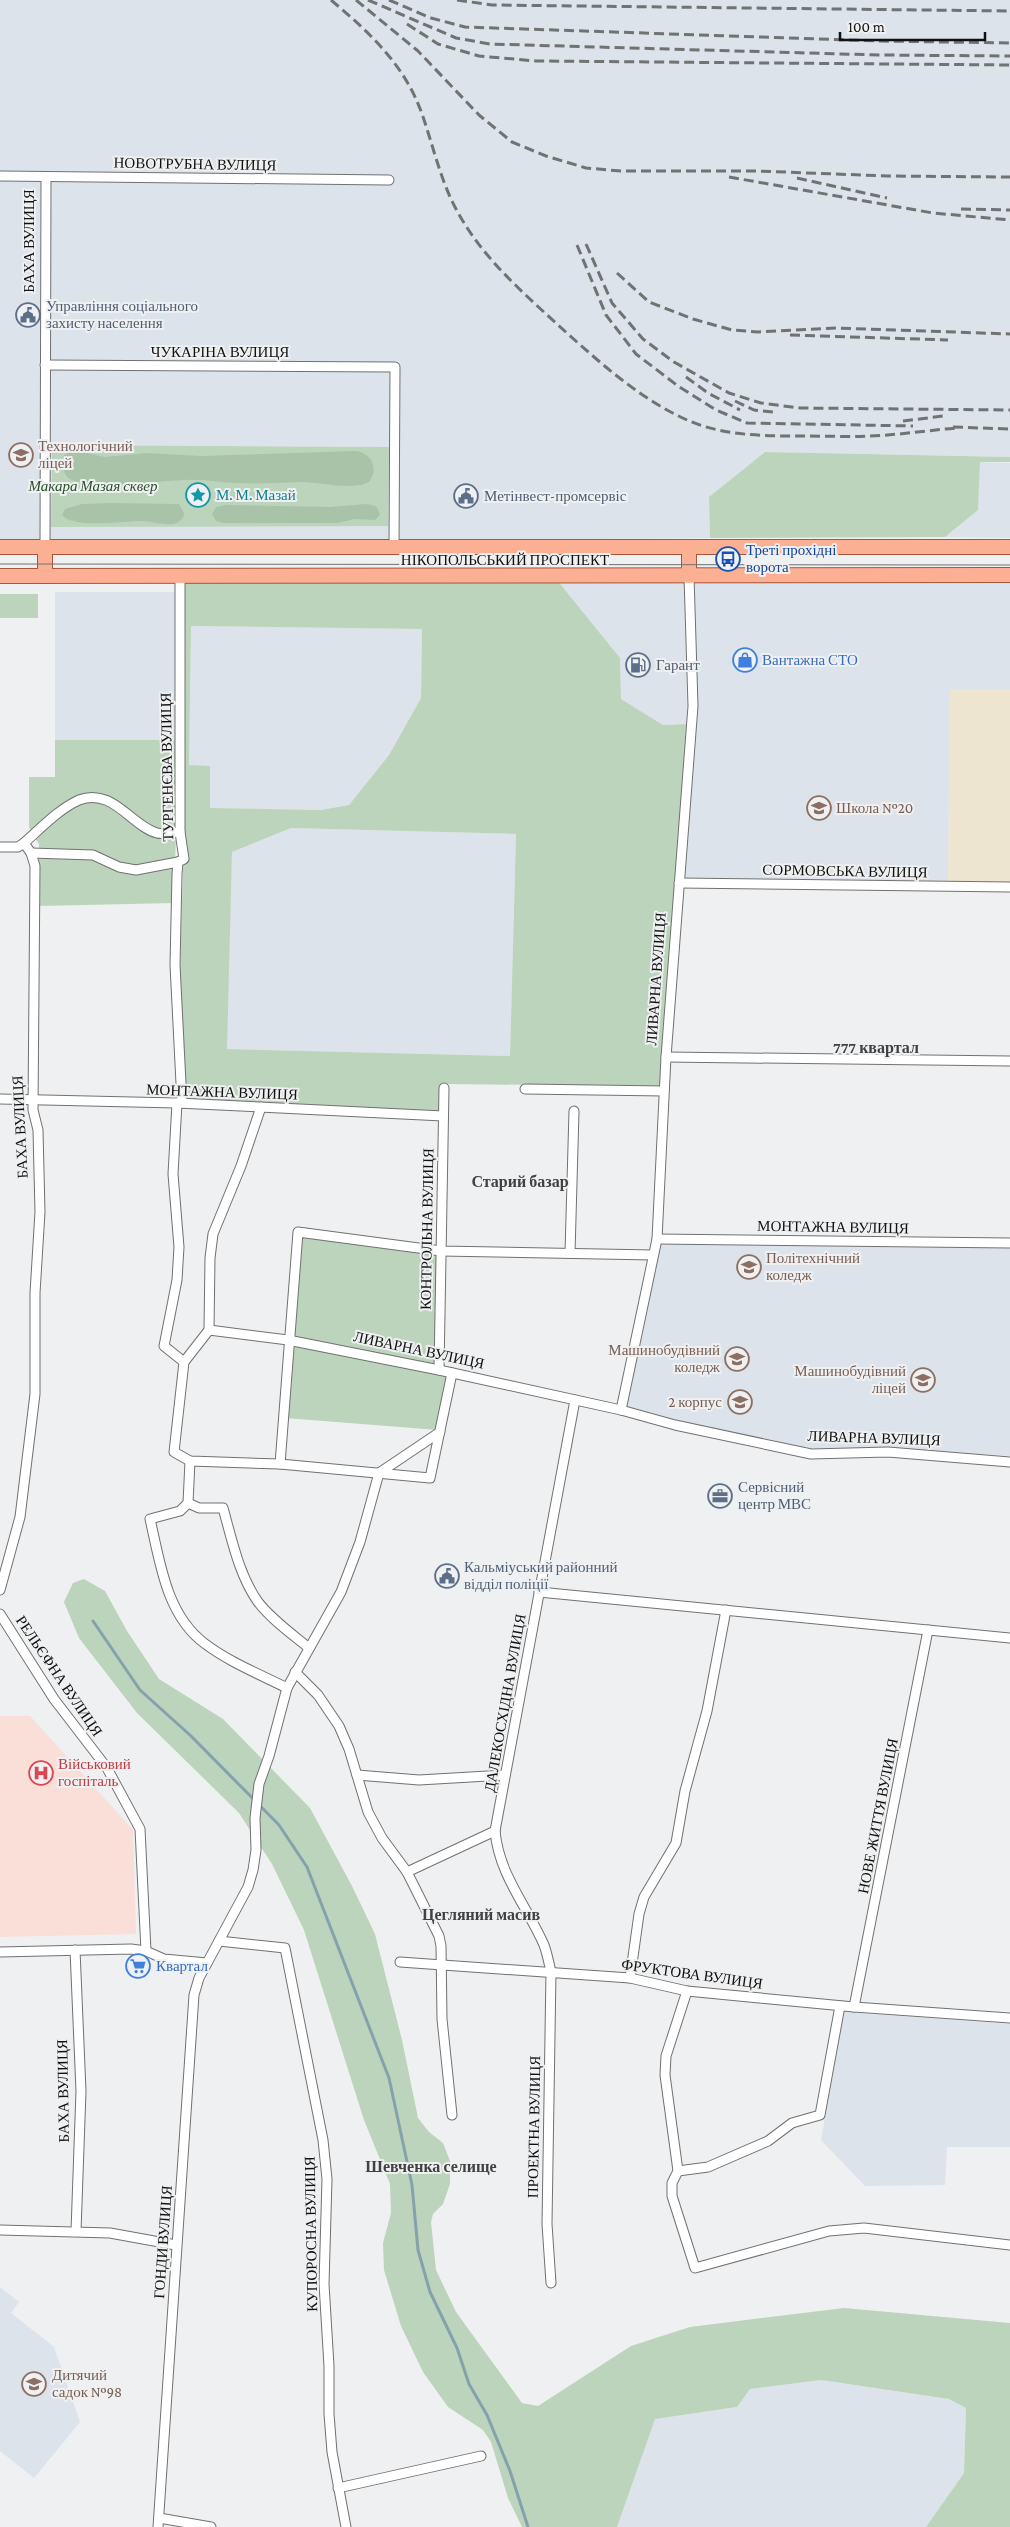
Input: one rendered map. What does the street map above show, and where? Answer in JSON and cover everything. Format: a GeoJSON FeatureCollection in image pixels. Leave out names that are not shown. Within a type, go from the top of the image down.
{"type":"FeatureCollection","features":[{"type":"Feature","properties":{"kind":"main road","name":"НІКОПОЛЬСЬКИЙ ПРОСПЕКТ"},"geometry":{"type":"LineString","coordinates":[[0,547],[1010,547]]}},
{"type":"Feature","properties":{"kind":"main road","name":"БАХА ВУЛИЦЯ"},"geometry":{"type":"LineString","coordinates":[[45,547],[45,576]]}},
{"type":"Feature","properties":{"kind":"main road","name":"ЛИВАРНА ВУЛИЦЯ"},"geometry":{"type":"LineString","coordinates":[[689,547],[689,576]]}},
{"type":"Feature","properties":{"kind":"main road","name":"НІКОПОЛЬСЬКИЙ ПРОСПЕКТ"},"geometry":{"type":"LineString","coordinates":[[0,576],[1010,575]]}},
{"type":"Feature","properties":{"kind":"street","name":"НОВОТРУБНА ВУЛИЦЯ"},"geometry":{"type":"LineString","coordinates":[[0,176],[389,180]]}},
{"type":"Feature","properties":{"kind":"street","name":"БАХА ВУЛИЦЯ"},"geometry":{"type":"LineString","coordinates":[[45,547],[46,177]]}},
{"type":"Feature","properties":{"kind":"street","name":"ЧУКАРІНА ВУЛИЦЯ"},"geometry":{"type":"LineString","coordinates":[[45,365],[395,367],[394,547]]}},
{"type":"Feature","properties":{"kind":"street","name":"ТУРГЕНЄВА ВУЛИЦЯ"},"geometry":{"type":"LineString","coordinates":[[180,576],[180,832],[184,858],[178,862],[175,965],[180,1103]]}},
{"type":"Feature","properties":{"kind":"street","name":"ЛИВАРНА ВУЛИЦЯ"},"geometry":{"type":"LineString","coordinates":[[621,1410],[657,1239],[666,1056],[693,706],[689,576]]}},
{"type":"Feature","properties":{"kind":"street"},"geometry":{"type":"LineString","coordinates":[[0,847],[18,847],[59,813],[78,801],[88,798],[109,801],[155,833],[180,832]]}},
{"type":"Feature","properties":{"kind":"street"},"geometry":{"type":"LineString","coordinates":[[24,843],[32,853],[93,855],[118,868],[136,870],[178,862]]}},
{"type":"Feature","properties":{"kind":"street","name":"БАХА ВУЛИЦЯ"},"geometry":{"type":"LineString","coordinates":[[0,1590],[20,1517],[35,1394],[35,1293],[40,1212],[38,1130],[33,1116],[35,866],[32,853]]}},
{"type":"Feature","properties":{"kind":"street","name":"СОРМОВСЬКА ВУЛИЦЯ"},"geometry":{"type":"LineString","coordinates":[[679,883],[1010,887]]}},
{"type":"Feature","properties":{"kind":"street"},"geometry":{"type":"LineString","coordinates":[[666,1056],[1010,1060]]}},
{"type":"Feature","properties":{"kind":"street","name":"КОНТРОЛЬНА ВУЛИЦЯ"},"geometry":{"type":"LineString","coordinates":[[439,1370],[444,1088]]}},
{"type":"Feature","properties":{"kind":"street"},"geometry":{"type":"LineString","coordinates":[[525,1089],[664,1091]]}},
{"type":"Feature","properties":{"kind":"street","name":"МОНТАЖНА ВУЛИЦЯ"},"geometry":{"type":"LineString","coordinates":[[0,1099],[180,1103],[443,1116]]}},
{"type":"Feature","properties":{"kind":"street"},"geometry":{"type":"LineString","coordinates":[[180,1103],[173,1174],[180,1247],[177,1280],[164,1346],[184,1362]]}},
{"type":"Feature","properties":{"kind":"street"},"geometry":{"type":"LineString","coordinates":[[260,1107],[241,1166],[213,1234],[210,1258],[208,1330],[184,1362],[174,1452],[190,1461],[280,1464],[430,1478],[452,1373]]}},
{"type":"Feature","properties":{"kind":"street"},"geometry":{"type":"LineString","coordinates":[[570,1253],[574,1111]]}},
{"type":"Feature","properties":{"kind":"street"},"geometry":{"type":"LineString","coordinates":[[280,1464],[288,1340],[298,1232],[441,1251],[653,1255]]}},
{"type":"Feature","properties":{"kind":"street","name":"МОНТАЖНА ВУЛИЦЯ"},"geometry":{"type":"LineString","coordinates":[[657,1239],[1010,1243]]}},
{"type":"Feature","properties":{"kind":"street","name":"ЛИВАРНА ВУЛИЦЯ"},"geometry":{"type":"LineString","coordinates":[[208,1330],[288,1340],[439,1370],[621,1410],[675,1425],[811,1454],[888,1452],[1010,1462]]}},
{"type":"Feature","properties":{"kind":"street","name":"ДАЛЕКОСХІДНА ВУЛИЦЯ"},"geometry":{"type":"LineString","coordinates":[[551,1972],[544,1946],[502,1868],[496,1848],[495,1831],[575,1400]]}},
{"type":"Feature","properties":{"kind":"street"},"geometry":{"type":"LineString","coordinates":[[0,1952],[146,1951],[164,1959],[207,1963],[248,1887],[253,1870],[256,1850],[255,1818],[259,1784],[287,1688],[341,1592],[360,1542],[379,1473],[440,1432]]}},
{"type":"Feature","properties":{"kind":"street"},"geometry":{"type":"LineString","coordinates":[[190,1461],[188,1503],[175,1513],[150,1519],[164,1580],[174,1606],[186,1625],[202,1642],[224,1657],[287,1688]]}},
{"type":"Feature","properties":{"kind":"street"},"geometry":{"type":"LineString","coordinates":[[188,1503],[199,1508],[223,1508],[236,1556],[247,1584],[258,1602],[275,1620],[310,1648]]}},
{"type":"Feature","properties":{"kind":"street"},"geometry":{"type":"LineString","coordinates":[[539,1592],[1010,1638]]}},
{"type":"Feature","properties":{"kind":"street"},"geometry":{"type":"LineString","coordinates":[[630,1978],[639,1914],[644,1897],[676,1843],[685,1791],[707,1711],[726,1610]]}},
{"type":"Feature","properties":{"kind":"street","name":"РЕЛЬЄФНА ВУЛИЦЯ"},"geometry":{"type":"LineString","coordinates":[[0,1614],[54,1699],[107,1768],[140,1829],[146,1951]]}},
{"type":"Feature","properties":{"kind":"street","name":"НОВЕ ЖИТТЯ ВУЛИЦЯ"},"geometry":{"type":"LineString","coordinates":[[854,2007],[928,1630]]}},
{"type":"Feature","properties":{"kind":"street"},"geometry":{"type":"LineString","coordinates":[[295,1672],[318,1695],[339,1726],[349,1749],[368,1812],[382,1838],[407,1872],[439,1936],[442,2019],[452,2114]]}},
{"type":"Feature","properties":{"kind":"street"},"geometry":{"type":"LineString","coordinates":[[356,1774],[420,1780],[505,1775]]}},
{"type":"Feature","properties":{"kind":"street"},"geometry":{"type":"LineString","coordinates":[[407,1872],[495,1831]]}},
{"type":"Feature","properties":{"kind":"street","name":"КУПОРОСНА ВУЛИЦЯ"},"geometry":{"type":"LineString","coordinates":[[219,1941],[285,1948],[323,2140],[327,2179],[324,2284],[329,2366],[329,2414],[338,2488],[346,2527]]}},
{"type":"Feature","properties":{"kind":"street","name":"БАХА ВУЛИЦЯ"},"geometry":{"type":"LineString","coordinates":[[75,1950],[81,2092],[76,2230]]}},
{"type":"Feature","properties":{"kind":"street","name":"ФРУКТОВА ВУЛИЦЯ"},"geometry":{"type":"LineString","coordinates":[[400,1962],[630,1978],[687,1990],[840,2006],[1010,2018]]}},
{"type":"Feature","properties":{"kind":"street","name":"ГОНДИ ВУЛИЦЯ"},"geometry":{"type":"LineString","coordinates":[[158,2523],[194,1995],[199,1978],[207,1963]]}},
{"type":"Feature","properties":{"kind":"street","name":"ПРОЕКТНА ВУЛИЦЯ"},"geometry":{"type":"LineString","coordinates":[[551,1972],[547,2224],[552,2283]]}},
{"type":"Feature","properties":{"kind":"street"},"geometry":{"type":"LineString","coordinates":[[687,1990],[666,2056],[665,2075],[678,2171],[672,2183],[672,2196],[695,2268],[829,2231],[864,2228],[1010,2245]]}},
{"type":"Feature","properties":{"kind":"street"},"geometry":{"type":"LineString","coordinates":[[678,2171],[708,2166],[768,2141],[792,2123],[820,2115],[840,2006]]}},
{"type":"Feature","properties":{"kind":"street"},"geometry":{"type":"LineString","coordinates":[[0,2230],[76,2230],[135,2236],[176,2245]]}},
{"type":"Feature","properties":{"kind":"street"},"geometry":{"type":"LineString","coordinates":[[338,2488],[481,2456]]}},
{"type":"Feature","properties":{"kind":"street"},"geometry":{"type":"LineString","coordinates":[[158,2523],[211,2527]]}},
{"type":"Feature","properties":{"kind":"shaded area"},"geometry":{"type":"Polygon","coordinates":[[[0,0],[1010,0],[1010,457],[765,452],[709,497],[710,538],[0,544],[0,0]],[[52,445],[388,526],[388,447],[52,445]]]}},
{"type":"Feature","properties":{"kind":"shaded area"},"geometry":{"type":"Polygon","coordinates":[[[980,462],[1010,463],[1010,538],[945,537],[978,510],[980,462]]]}},
{"type":"Feature","properties":{"kind":"shaded area"},"geometry":{"type":"Polygon","coordinates":[[[557,580],[685,580],[687,724],[663,725],[621,699],[620,658],[557,580]]]}},
{"type":"Feature","properties":{"kind":"shaded area"},"geometry":{"type":"Polygon","coordinates":[[[693,580],[1010,580],[1010,689],[950,689],[948,881],[684,878],[697,706],[693,580]]]}},
{"type":"Feature","properties":{"kind":"shaded area"},"geometry":{"type":"Polygon","coordinates":[[[55,592],[175,592],[176,740],[55,740],[55,592]]]}},
{"type":"Feature","properties":{"kind":"shaded area"},"geometry":{"type":"Polygon","coordinates":[[[191,626],[422,629],[421,698],[389,755],[349,805],[321,810],[209,808],[210,766],[189,766],[191,626]]]}},
{"type":"Feature","properties":{"kind":"shaded area"},"geometry":{"type":"Polygon","coordinates":[[[950,689],[1010,689],[1010,882],[948,881],[950,689]]]}},
{"type":"Feature","properties":{"kind":"shaded area"},"geometry":{"type":"Polygon","coordinates":[[[291,828],[516,834],[510,1056],[226,1049],[232,852],[291,828]]]}},
{"type":"Feature","properties":{"kind":"shaded area"},"geometry":{"type":"Polygon","coordinates":[[[660,1243],[1010,1247],[1010,1456],[888,1448],[812,1450],[676,1421],[626,1407],[660,1243]]]}},
{"type":"Feature","properties":{"kind":"shaded area","name":"Військовий госпіталь"},"geometry":{"type":"Polygon","coordinates":[[[0,1716],[30,1716],[133,1830],[136,1934],[0,1937],[0,1716]]]}},
{"type":"Feature","properties":{"kind":"shaded area"},"geometry":{"type":"Polygon","coordinates":[[[844,2012],[1010,2024],[1010,2147],[947,2147],[945,2185],[865,2186],[821,2140],[844,2012]]]}},
{"type":"Feature","properties":{"kind":"shaded area","name":"Дитячий садок №98"},"geometry":{"type":"Polygon","coordinates":[[[0,2287],[19,2302],[11,2313],[54,2347],[80,2422],[34,2478],[0,2451],[0,2287]]]}},
{"type":"Feature","properties":{"kind":"shaded area"},"geometry":{"type":"Polygon","coordinates":[[[821,2380],[949,2399],[966,2408],[964,2473],[926,2527],[617,2527],[654,2419],[737,2407],[750,2389],[821,2380]]]}},
{"type":"Feature","properties":{"kind":"green space","name":"Макара Мазая сквер"},"geometry":{"type":"Polygon","coordinates":[[[52,445],[389,447],[388,526],[51,527],[52,445]]]}},
{"type":"Feature","properties":{"kind":"green space"},"geometry":{"type":"Polygon","coordinates":[[[73,450],[105,457],[147,453],[201,456],[356,451],[362,452],[370,458],[374,467],[369,482],[353,486],[309,482],[231,483],[193,480],[110,485],[80,482],[67,477],[63,465],[64,455],[73,450]]]}},
{"type":"Feature","properties":{"kind":"green space"},"geometry":{"type":"Polygon","coordinates":[[[765,452],[1010,457],[1010,462],[980,462],[978,510],[945,537],[710,538],[709,497],[765,452]]]}},
{"type":"Feature","properties":{"kind":"green space"},"geometry":{"type":"Polygon","coordinates":[[[82,504],[179,504],[184,513],[183,518],[175,524],[142,521],[88,523],[77,522],[62,515],[65,509],[82,504]]]}},
{"type":"Feature","properties":{"kind":"green space"},"geometry":{"type":"Polygon","coordinates":[[[366,504],[376,506],[380,514],[375,520],[354,519],[337,523],[224,523],[216,521],[212,514],[216,507],[226,505],[330,507],[366,504]]]}},
{"type":"Feature","properties":{"kind":"green space"},"geometry":{"type":"Polygon","coordinates":[[[184,580],[557,580],[620,658],[621,699],[663,725],[687,724],[660,1086],[441,1084],[439,1112],[186,1099],[180,967],[184,839],[184,580]],[[191,626],[189,765],[210,766],[210,808],[321,810],[349,805],[389,755],[421,698],[422,629],[191,626]],[[291,828],[232,852],[227,1049],[510,1056],[516,834],[291,828]]]}},
{"type":"Feature","properties":{"kind":"green space"},"geometry":{"type":"Polygon","coordinates":[[[0,594],[38,594],[38,618],[0,618],[0,594]]]}},
{"type":"Feature","properties":{"kind":"green space"},"geometry":{"type":"Polygon","coordinates":[[[55,740],[176,740],[174,903],[39,906],[39,844],[29,827],[29,777],[55,777],[55,740]]]}},
{"type":"Feature","properties":{"kind":"green space"},"geometry":{"type":"Polygon","coordinates":[[[300,1234],[439,1253],[437,1367],[290,1338],[300,1234]]]}},
{"type":"Feature","properties":{"kind":"green space"},"geometry":{"type":"Polygon","coordinates":[[[290,1342],[450,1375],[438,1430],[285,1418],[290,1342]]]}},
{"type":"Feature","properties":{"kind":"green space"},"geometry":{"type":"Polygon","coordinates":[[[84,1579],[105,1591],[127,1631],[159,1679],[223,1719],[310,1808],[352,1886],[375,1934],[402,2040],[418,2118],[429,2132],[443,2143],[450,2161],[450,2184],[443,2204],[433,2214],[431,2222],[436,2270],[456,2312],[522,2403],[538,2406],[631,2346],[690,2327],[844,2308],[1010,2323],[1010,2527],[926,2527],[964,2473],[966,2408],[949,2399],[821,2380],[750,2389],[737,2407],[655,2419],[617,2527],[522,2527],[508,2498],[491,2442],[483,2430],[448,2407],[423,2372],[401,2326],[384,2270],[383,2243],[391,2213],[390,2184],[364,2120],[304,1930],[272,1864],[239,1813],[137,1713],[79,1638],[64,1602],[73,1583],[84,1579]]]}},
{"type":"Feature","properties":{"kind":"waterway"},"geometry":{"type":"LineString","coordinates":[[93,1621],[140,1690],[191,1736],[279,1825],[307,1867],[389,2078],[412,2185],[418,2250],[430,2292],[457,2348],[469,2384],[487,2415],[510,2471],[528,2527]]}},
{"type":"Feature","properties":{"kind":"tram line"},"geometry":{"type":"LineString","coordinates":[[0,564],[1010,565]]}},
{"type":"Feature","properties":{"kind":"railway"},"geometry":{"type":"LineString","coordinates":[[331,0],[372,37],[406,80],[422,114],[450,198],[477,242],[529,298],[588,352],[635,390],[687,420],[715,429],[744,434],[773,436],[862,436],[958,428]]}},
{"type":"Feature","properties":{"kind":"railway"},"geometry":{"type":"LineString","coordinates":[[356,0],[418,51],[479,115],[512,142],[546,156],[586,168],[621,171],[757,171],[887,176],[1010,177]]}},
{"type":"Feature","properties":{"kind":"railway"},"geometry":{"type":"LineString","coordinates":[[368,0],[456,38],[490,44],[879,55],[1010,56]]}},
{"type":"Feature","properties":{"kind":"railway"},"geometry":{"type":"LineString","coordinates":[[389,0],[431,18],[465,27],[880,41],[1010,43]]}},
{"type":"Feature","properties":{"kind":"railway"},"geometry":{"type":"LineString","coordinates":[[457,0],[492,5],[1010,11]]}},
{"type":"Feature","properties":{"kind":"railway"},"geometry":{"type":"LineString","coordinates":[[407,24],[438,44],[479,56],[536,61],[1010,65]]}},
{"type":"Feature","properties":{"kind":"railway"},"geometry":{"type":"LineString","coordinates":[[729,177],[933,213],[1010,220]]}},
{"type":"Feature","properties":{"kind":"railway"},"geometry":{"type":"LineString","coordinates":[[797,178],[887,198]]}},
{"type":"Feature","properties":{"kind":"railway"},"geometry":{"type":"LineString","coordinates":[[961,209],[1010,210]]}},
{"type":"Feature","properties":{"kind":"railway"},"geometry":{"type":"LineString","coordinates":[[586,244],[612,303],[643,339],[674,362],[729,393],[761,403],[800,408],[1010,410]]}},
{"type":"Feature","properties":{"kind":"railway"},"geometry":{"type":"LineString","coordinates":[[577,245],[606,315],[636,354],[678,386],[716,410],[747,423],[913,426]]}},
{"type":"Feature","properties":{"kind":"railway"},"geometry":{"type":"LineString","coordinates":[[617,273],[649,302],[693,319],[732,330],[758,332],[837,328],[1010,334]]}},
{"type":"Feature","properties":{"kind":"railway"},"geometry":{"type":"LineString","coordinates":[[790,335],[948,340]]}},
{"type":"Feature","properties":{"kind":"railway"},"geometry":{"type":"LineString","coordinates":[[686,377],[708,393],[740,410]]}},
{"type":"Feature","properties":{"kind":"railway"},"geometry":{"type":"LineString","coordinates":[[735,401],[754,410],[773,412]]}},
{"type":"Feature","properties":{"kind":"railway"},"geometry":{"type":"LineString","coordinates":[[903,421],[943,416]]}},
{"type":"Feature","properties":{"kind":"railway"},"geometry":{"type":"LineString","coordinates":[[953,427],[1010,429]]}},
{"type":"Feature","properties":{"kind":"place","name":"Управління соціального захисту населення"},"geometry":{"type":"Point","coordinates":[28,315]}},
{"type":"Feature","properties":{"kind":"place","name":"Технологічний ліцей"},"geometry":{"type":"Point","coordinates":[21,455]}},
{"type":"Feature","properties":{"kind":"place","name":"М. М. Мазай"},"geometry":{"type":"Point","coordinates":[198,495]}},
{"type":"Feature","properties":{"kind":"place","name":"Метінвест-промсервіс"},"geometry":{"type":"Point","coordinates":[466,496]}},
{"type":"Feature","properties":{"kind":"place","name":"Треті прохідні ворота"},"geometry":{"type":"Point","coordinates":[728,559]}},
{"type":"Feature","properties":{"kind":"place","name":"Вантажна СТО"},"geometry":{"type":"Point","coordinates":[745,660]}},
{"type":"Feature","properties":{"kind":"place","name":"Гарант"},"geometry":{"type":"Point","coordinates":[638,665]}},
{"type":"Feature","properties":{"kind":"place","name":"Школа №20"},"geometry":{"type":"Point","coordinates":[819,808]}},
{"type":"Feature","properties":{"kind":"place","name":"Політехнічний коледж"},"geometry":{"type":"Point","coordinates":[749,1267]}},
{"type":"Feature","properties":{"kind":"place","name":"Машинобудівний коледж"},"geometry":{"type":"Point","coordinates":[737,1359]}},
{"type":"Feature","properties":{"kind":"place","name":"Машинобудівний ліцей"},"geometry":{"type":"Point","coordinates":[923,1380]}},
{"type":"Feature","properties":{"kind":"place","name":"2 корпус"},"geometry":{"type":"Point","coordinates":[740,1402]}},
{"type":"Feature","properties":{"kind":"place","name":"Сервісний центр МВС"},"geometry":{"type":"Point","coordinates":[720,1496]}},
{"type":"Feature","properties":{"kind":"place","name":"Кальміуський районний відділ поліції"},"geometry":{"type":"Point","coordinates":[447,1576]}},
{"type":"Feature","properties":{"kind":"place","name":"Військовий госпіталь"},"geometry":{"type":"Point","coordinates":[41,1773]}},
{"type":"Feature","properties":{"kind":"place","name":"Квартал"},"geometry":{"type":"Point","coordinates":[138,1966]}},
{"type":"Feature","properties":{"kind":"place","name":"Дитячий садок №98"},"geometry":{"type":"Point","coordinates":[34,2384]}},
{"type":"Feature","properties":{"kind":"district","name":"777 квартал"},"geometry":{"type":"Point","coordinates":[876,1047]}},
{"type":"Feature","properties":{"kind":"district","name":"Старий базар"},"geometry":{"type":"Point","coordinates":[520,1181]}},
{"type":"Feature","properties":{"kind":"district","name":"Цегляний масив"},"geometry":{"type":"Point","coordinates":[481,1914]}},
{"type":"Feature","properties":{"kind":"district","name":"Шевченка селище"},"geometry":{"type":"Point","coordinates":[431,2166]}}]}
